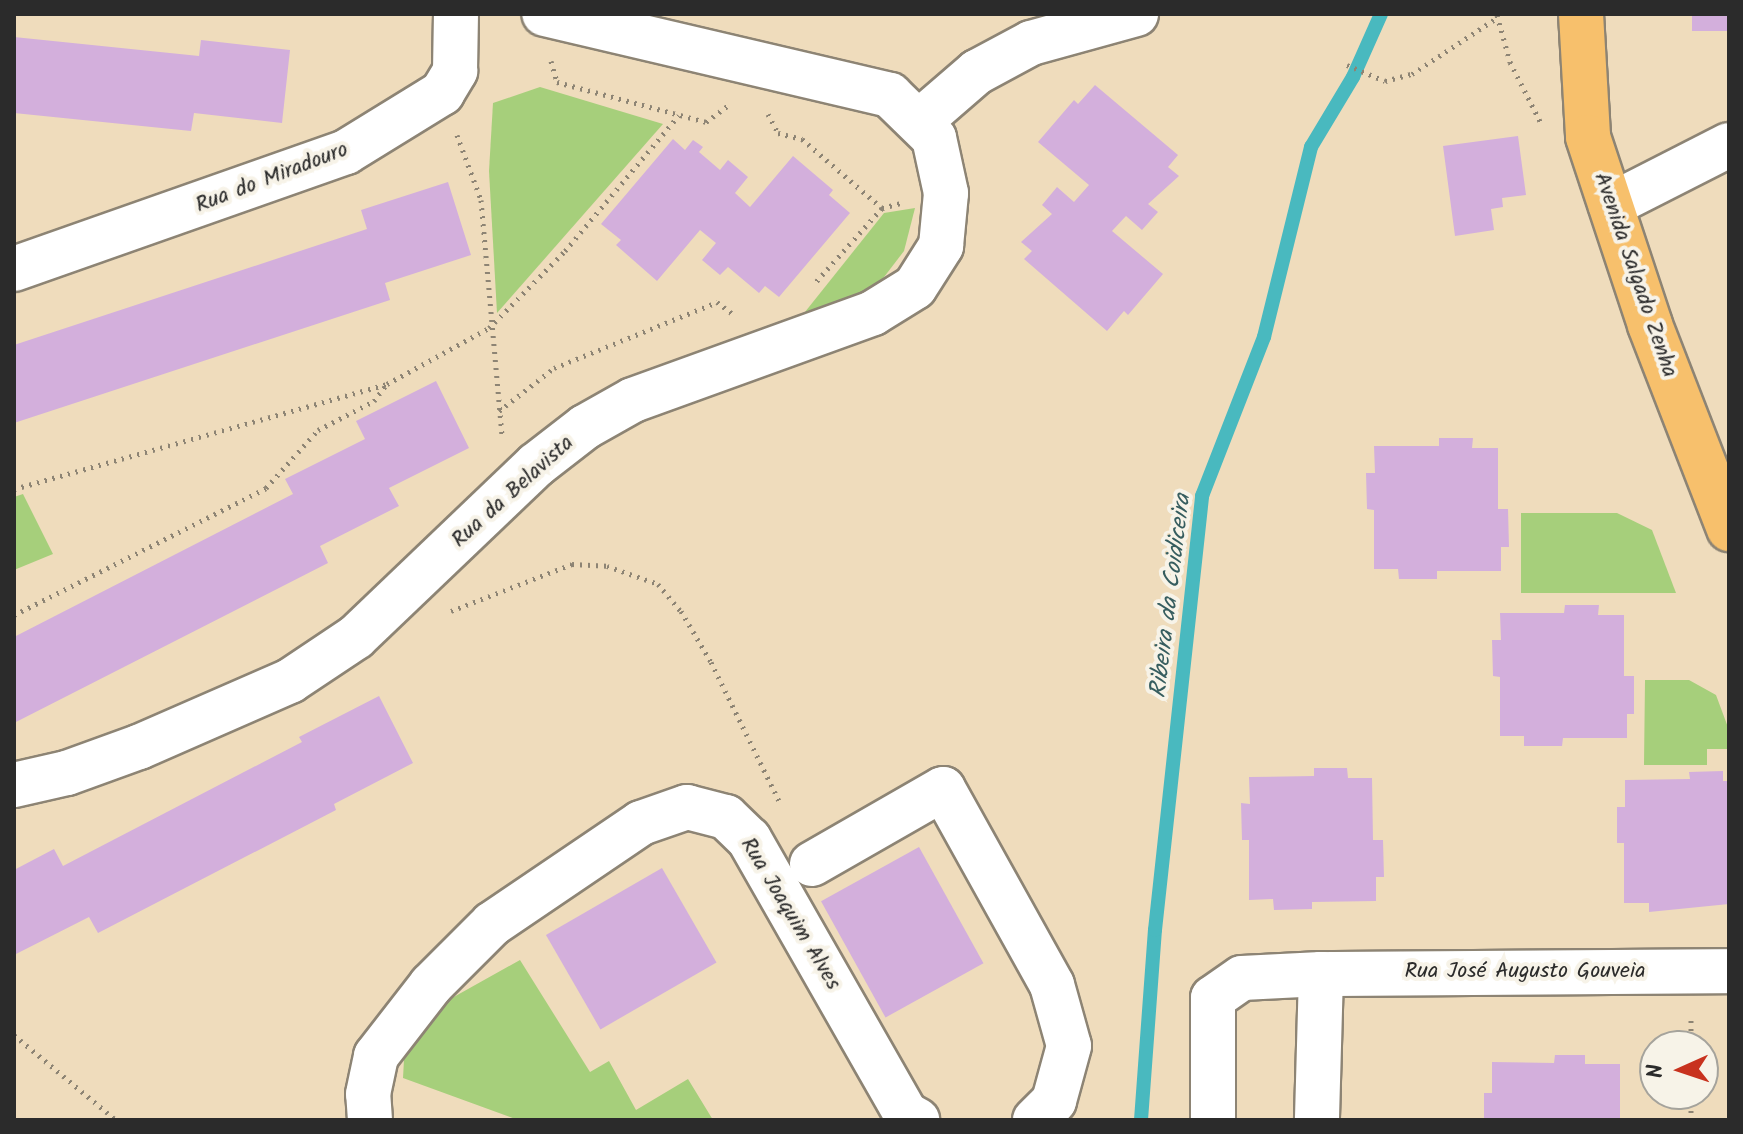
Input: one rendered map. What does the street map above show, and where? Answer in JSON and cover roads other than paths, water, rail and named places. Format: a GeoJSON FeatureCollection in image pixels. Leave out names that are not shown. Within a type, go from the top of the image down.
{"type":"FeatureCollection","features":[{"type":"Feature","properties":{"kind":"main road","name":"Avenida Salgado Zenha"},"geometry":{"type":"LineString","coordinates":[[1581,14],[1588,137],[1650,325],[1729,529]]}},
{"type":"Feature","properties":{"kind":"street","name":"Rua do Miradouro"},"geometry":{"type":"LineString","coordinates":[[14,269],[346,152],[442,93],[455,71],[456,14]]}},
{"type":"Feature","properties":{"kind":"street","name":"Rua da Belavista"},"geometry":{"type":"LineString","coordinates":[[14,785],[67,773],[139,747],[290,681],[356,637],[508,492],[585,427],[633,400],[873,313],[915,287],[941,246],[946,193],[934,138],[890,95],[838,79],[544,14]]}},
{"type":"Feature","properties":{"kind":"street"},"geometry":{"type":"LineString","coordinates":[[919,122],[977,72],[1031,43],[1136,14]]}},
{"type":"Feature","properties":{"kind":"street"},"geometry":{"type":"LineString","coordinates":[[1611,205],[1729,145]]}},
{"type":"Feature","properties":{"kind":"street","name":"Rua Joaquim Alves"},"geometry":{"type":"LineString","coordinates":[[812,864],[943,789],[1052,985],[1069,1046],[1054,1101],[1035,1120]]}},
{"type":"Feature","properties":{"kind":"street","name":"Rua Joaquim Alves"},"geometry":{"type":"LineString","coordinates":[[370,1120],[368,1094],[376,1056],[431,985],[492,924],[641,823],[687,807],[726,817],[749,839],[804,964],[906,1114],[917,1120]]}},
{"type":"Feature","properties":{"kind":"street","name":"Rua José Augusto Gouveia"},"geometry":{"type":"LineString","coordinates":[[1213,1120],[1213,998],[1242,978],[1321,974],[1729,971]]}},
{"type":"Feature","properties":{"kind":"street"},"geometry":{"type":"LineString","coordinates":[[1317,1120],[1321,974]]}},
{"type":"Feature","properties":{"kind":"waterway","name":"Ribeira da Coidiceira"},"geometry":{"type":"LineString","coordinates":[[1141,1120],[1155,930],[1202,496],[1264,337],[1311,147],[1353,77],[1381,14]]}}]}
